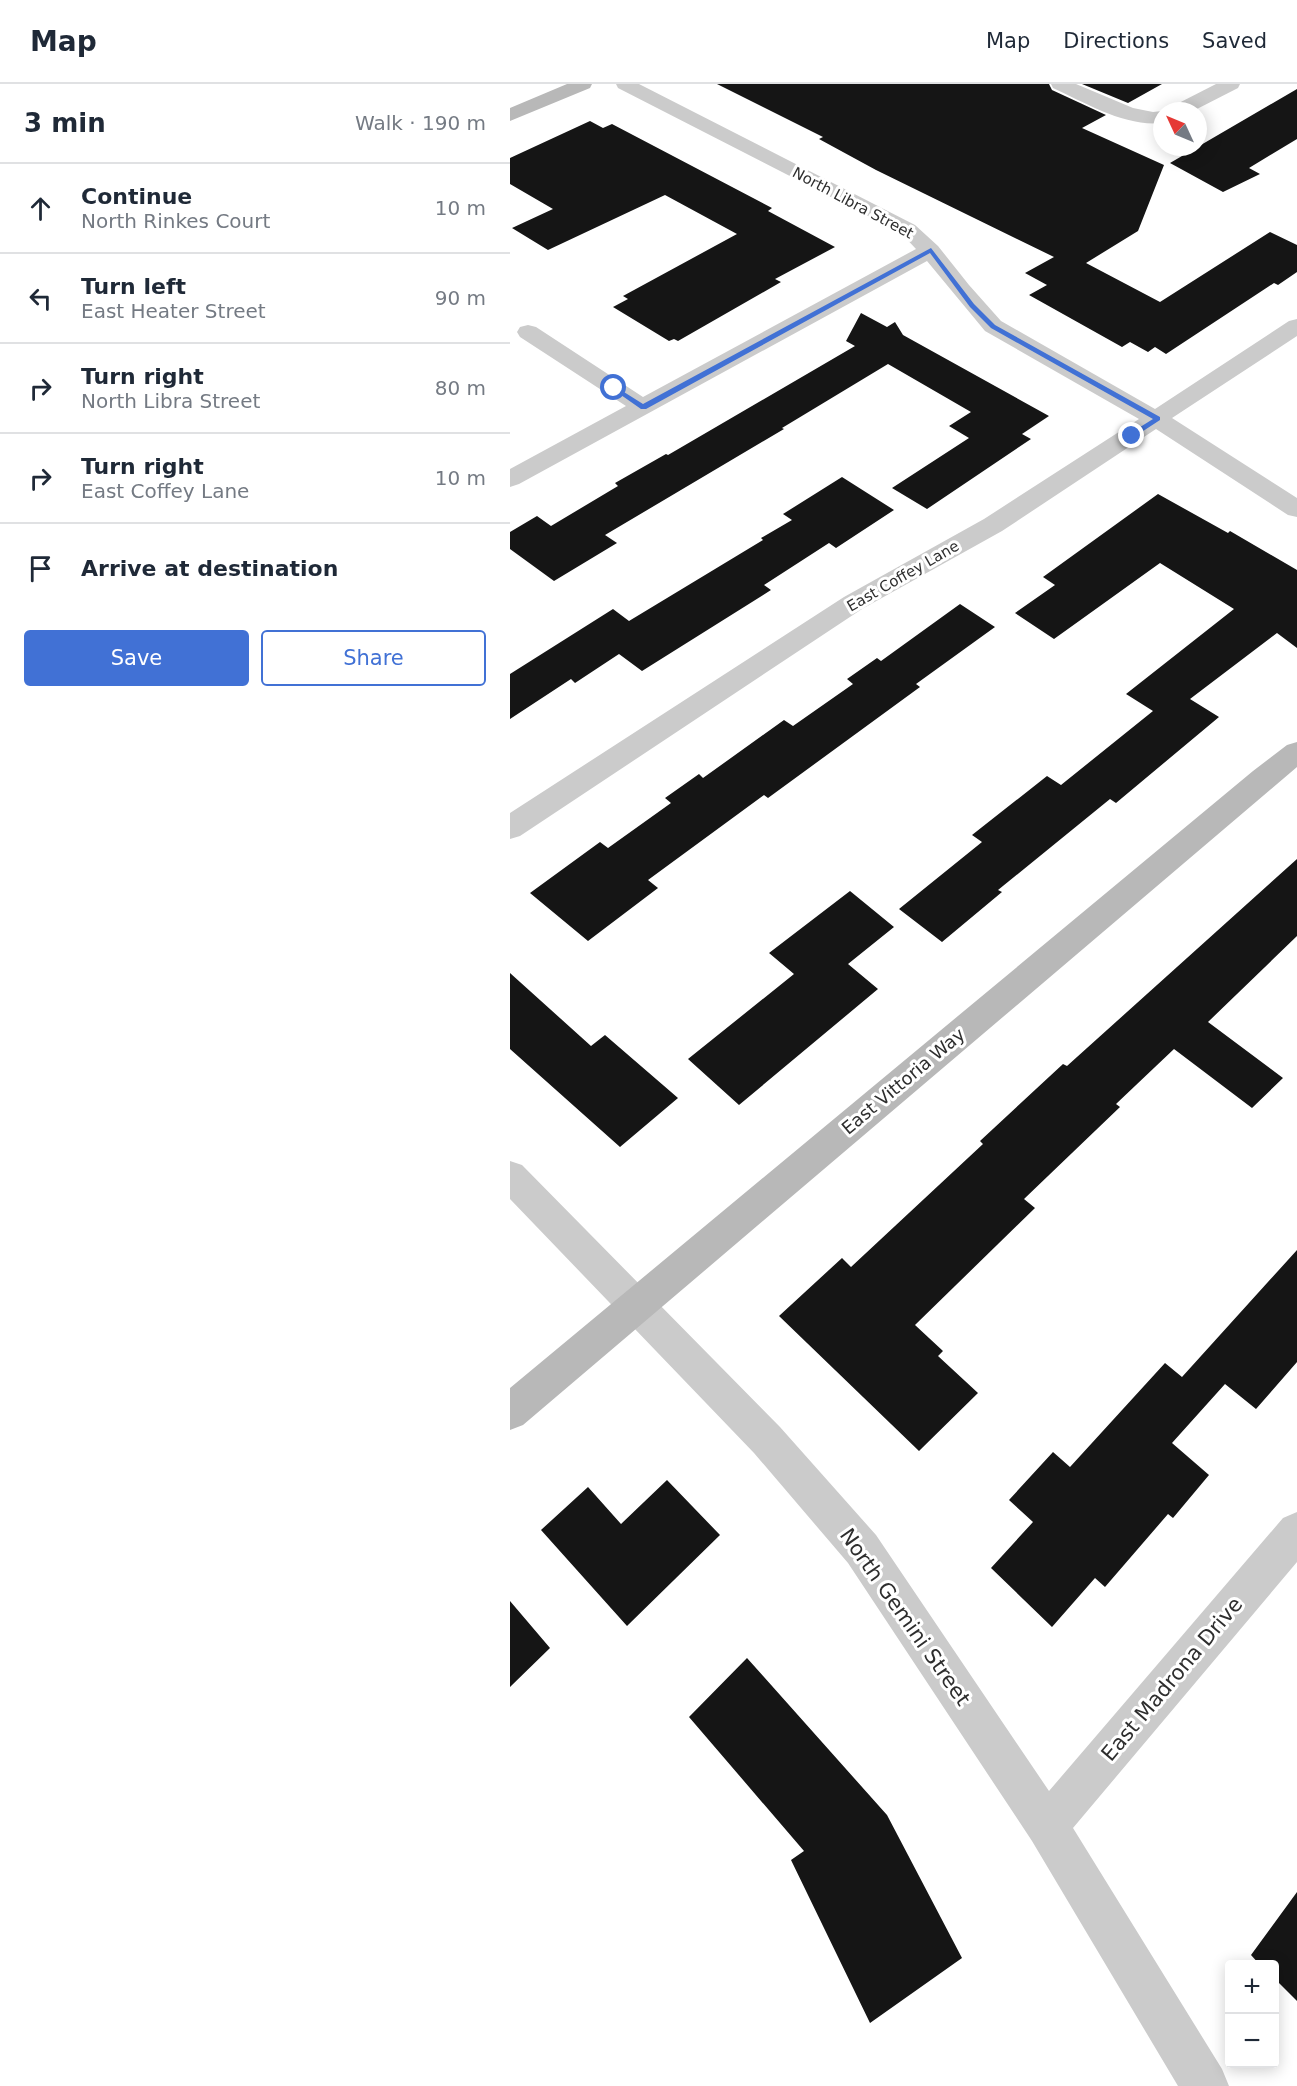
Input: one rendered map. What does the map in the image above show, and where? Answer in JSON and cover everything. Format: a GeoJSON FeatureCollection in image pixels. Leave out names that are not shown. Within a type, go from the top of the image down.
{"type":"FeatureCollection","features":[{"type":"Feature","properties":{"kind":"street"},"geometry":{"type":"LineString","coordinates":[[510,115],[583,84]]}},
{"type":"Feature","properties":{"kind":"street","name":"North Libra Street"},"geometry":{"type":"LineString","coordinates":[[625,84],[908,230],[931,250],[972,305],[993,326],[1157,419],[1297,509]]}},
{"type":"Feature","properties":{"kind":"street"},"geometry":{"type":"LineString","coordinates":[[1060,84],[1117,109],[1153,119]]}},
{"type":"Feature","properties":{"kind":"street"},"geometry":{"type":"LineString","coordinates":[[1196,102],[1231,84]]}},
{"type":"Feature","properties":{"kind":"street"},"geometry":{"type":"LineString","coordinates":[[510,479],[931,250]]}},
{"type":"Feature","properties":{"kind":"street","name":"East Coffey Lane"},"geometry":{"type":"LineString","coordinates":[[510,828],[853,603],[993,525],[1297,326]]}},
{"type":"Feature","properties":{"kind":"street"},"geometry":{"type":"LineString","coordinates":[[528,332],[643,407]]}},
{"type":"Feature","properties":{"kind":"street","name":"East Vittoria Way"},"geometry":{"type":"LineString","coordinates":[[510,1412],[1297,752]]}},
{"type":"Feature","properties":{"kind":"street","name":"North Gemini Street"},"geometry":{"type":"LineString","coordinates":[[510,1176],[767,1440],[862,1549],[1047,1826],[1205,2086]]}},
{"type":"Feature","properties":{"kind":"street","name":"East Madrona Drive"},"geometry":{"type":"LineString","coordinates":[[1047,1826],[1297,1532]]}},
{"type":"Feature","properties":{"kind":"building"},"geometry":{"type":"Polygon","coordinates":[[[717,84],[1049,84],[1052,90],[1106,115],[1082,128],[1164,165],[1138,231],[1086,263],[1160,302],[1270,232],[1297,245],[1297,272],[1278,285],[1274,283],[1166,354],[1155,347],[1148,352],[1130,342],[1122,347],[1029,295],[1047,285],[1025,273],[1054,257],[876,170],[819,139],[823,137],[717,84]]]}},
{"type":"Feature","properties":{"kind":"building"},"geometry":{"type":"Polygon","coordinates":[[[1082,84],[1162,84],[1128,103],[1082,84]]]}},
{"type":"Feature","properties":{"kind":"building"},"geometry":{"type":"Polygon","coordinates":[[[1297,89],[1297,139],[1249,168],[1260,174],[1223,192],[1170,163],[1182,156],[1207,156],[1207,141],[1297,89]]]}},
{"type":"Feature","properties":{"kind":"building"},"geometry":{"type":"Polygon","coordinates":[[[590,121],[603,128],[612,124],[772,208],[768,211],[835,247],[775,279],[781,282],[678,341],[674,339],[669,341],[613,307],[628,299],[623,296],[737,234],[665,195],[548,250],[512,228],[553,209],[510,184],[510,158],[590,121]]]}},
{"type":"Feature","properties":{"kind":"building"},"geometry":{"type":"Polygon","coordinates":[[[861,313],[887,327],[895,322],[903,335],[1049,416],[1022,434],[1031,439],[927,509],[892,488],[969,438],[949,426],[971,412],[888,364],[782,428],[784,429],[605,535],[617,543],[554,581],[510,549],[510,532],[537,516],[551,526],[618,486],[615,483],[666,454],[668,455],[855,346],[846,341],[861,313]]]}},
{"type":"Feature","properties":{"kind":"building"},"geometry":{"type":"Polygon","coordinates":[[[842,477],[894,510],[836,548],[829,543],[764,585],[771,590],[642,671],[619,654],[575,683],[571,679],[510,719],[510,674],[613,609],[629,621],[763,540],[761,538],[792,520],[783,514],[842,477]]]}},
{"type":"Feature","properties":{"kind":"building"},"geometry":{"type":"Polygon","coordinates":[[[1158,494],[1228,533],[1230,531],[1297,570],[1297,648],[1277,633],[1190,699],[1219,717],[1116,803],[1110,799],[998,890],[1002,892],[942,942],[899,909],[982,842],[972,835],[1047,776],[1061,785],[1153,711],[1126,694],[1234,609],[1160,563],[1054,639],[1015,613],[1055,585],[1043,577],[1158,494]]]}},
{"type":"Feature","properties":{"kind":"building"},"geometry":{"type":"Polygon","coordinates":[[[960,604],[995,627],[916,684],[920,687],[768,798],[764,795],[648,880],[658,888],[588,941],[530,893],[600,842],[608,848],[671,803],[665,798],[699,774],[703,778],[784,720],[793,726],[853,684],[847,679],[877,658],[881,661],[960,604]]]}},
{"type":"Feature","properties":{"kind":"building"},"geometry":{"type":"Polygon","coordinates":[[[1297,859],[1297,936],[1208,1022],[1283,1078],[1252,1108],[1174,1049],[1116,1104],[1120,1107],[1024,1199],[1035,1208],[915,1325],[943,1351],[938,1356],[978,1393],[919,1451],[779,1316],[842,1258],[851,1267],[983,1144],[980,1141],[1063,1064],[1067,1066],[1297,859]]]}},
{"type":"Feature","properties":{"kind":"building"},"geometry":{"type":"Polygon","coordinates":[[[850,891],[894,927],[848,964],[878,989],[739,1105],[688,1059],[794,974],[769,953],[850,891]]]}},
{"type":"Feature","properties":{"kind":"building"},"geometry":{"type":"Polygon","coordinates":[[[510,973],[591,1046],[605,1035],[678,1098],[620,1147],[510,1049],[510,973]]]}},
{"type":"Feature","properties":{"kind":"building"},"geometry":{"type":"Polygon","coordinates":[[[1297,1250],[1297,1362],[1256,1409],[1225,1384],[1172,1443],[1209,1475],[1173,1518],[1168,1514],[1105,1587],[1095,1578],[1052,1627],[991,1568],[1033,1522],[1009,1500],[1053,1452],[1070,1467],[1165,1363],[1182,1377],[1297,1250]]]}},
{"type":"Feature","properties":{"kind":"building"},"geometry":{"type":"Polygon","coordinates":[[[667,1480],[720,1535],[627,1626],[541,1530],[588,1487],[621,1524],[667,1480]]]}},
{"type":"Feature","properties":{"kind":"building"},"geometry":{"type":"Polygon","coordinates":[[[510,1601],[550,1648],[510,1687],[510,1601]]]}},
{"type":"Feature","properties":{"kind":"building"},"geometry":{"type":"Polygon","coordinates":[[[747,1658],[887,1815],[962,1958],[870,2023],[791,1860],[804,1851],[689,1717],[747,1658]]]}},
{"type":"Feature","properties":{"kind":"building"},"geometry":{"type":"Polygon","coordinates":[[[1297,1892],[1297,2001],[1279,1983],[1279,1960],[1256,1960],[1251,1955],[1297,1892]]]}},
{"type":"Feature","properties":{"kind":"route"},"geometry":{"type":"LineString","coordinates":[[614,388],[643,407],[931,250],[972,305],[993,326],[1157,419],[1132,436]]}}]}
